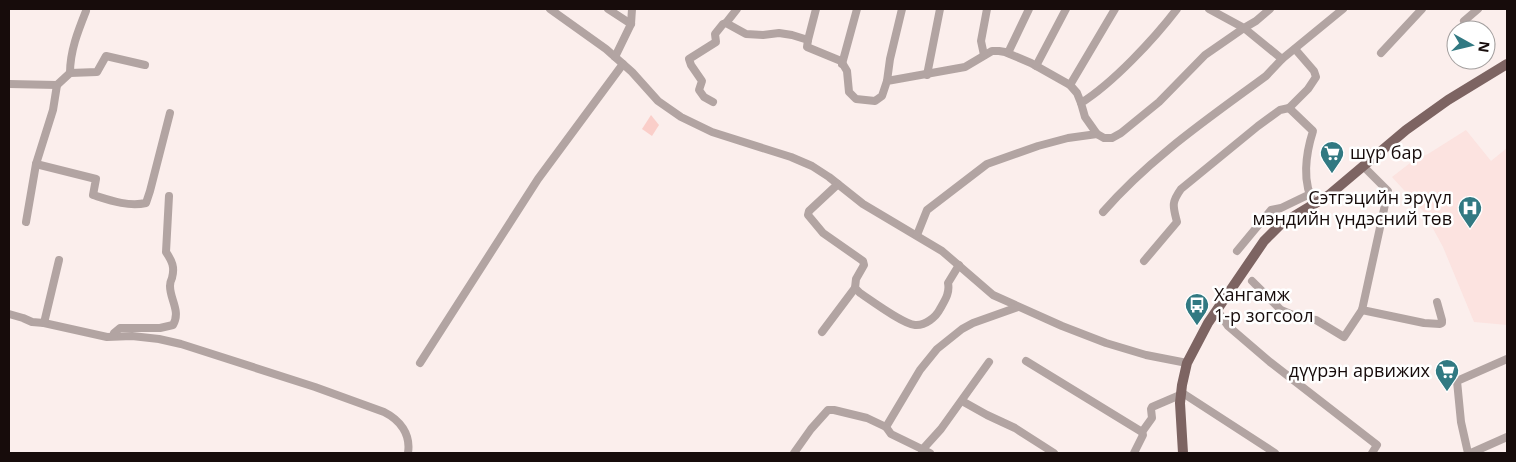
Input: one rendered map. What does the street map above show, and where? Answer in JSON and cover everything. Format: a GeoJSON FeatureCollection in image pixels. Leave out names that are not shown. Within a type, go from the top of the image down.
{"type":"FeatureCollection","features":[{"type":"Feature","properties":{"kind":"main road"},"geometry":{"type":"LineString","coordinates":[[1183,453],[1181,393],[1187,363],[1199,338],[1217,310],[1271,233],[1312,199],[1329,195],[1406,130],[1448,100],[1507,64]]}},
{"type":"Feature","properties":{"kind":"street"},"geometry":{"type":"LineString","coordinates":[[550,9],[615,57],[658,101],[695,124],[712,132],[802,161],[820,171],[873,211],[942,250],[987,290],[1018,307],[1106,343],[1146,355],[1187,363]]}},
{"type":"Feature","properties":{"kind":"street"},"geometry":{"type":"LineString","coordinates":[[608,9],[631,24]]}},
{"type":"Feature","properties":{"kind":"street"},"geometry":{"type":"LineString","coordinates":[[615,57],[631,24],[632,9]]}},
{"type":"Feature","properties":{"kind":"street"},"geometry":{"type":"LineString","coordinates":[[713,102],[704,97],[699,90],[702,81],[689,59],[716,42],[715,34],[738,9]]}},
{"type":"Feature","properties":{"kind":"street"},"geometry":{"type":"LineString","coordinates":[[816,9],[807,47],[841,61],[847,71],[849,92],[856,99],[875,101],[882,96],[887,81],[890,59],[902,9]]}},
{"type":"Feature","properties":{"kind":"street"},"geometry":{"type":"LineString","coordinates":[[842,64],[857,9]]}},
{"type":"Feature","properties":{"kind":"street"},"geometry":{"type":"LineString","coordinates":[[927,75],[940,9]]}},
{"type":"Feature","properties":{"kind":"street"},"geometry":{"type":"LineString","coordinates":[[984,55],[981,41],[987,9]]}},
{"type":"Feature","properties":{"kind":"street"},"geometry":{"type":"LineString","coordinates":[[1008,53],[1029,9]]}},
{"type":"Feature","properties":{"kind":"street"},"geometry":{"type":"LineString","coordinates":[[1036,66],[1066,9]]}},
{"type":"Feature","properties":{"kind":"street"},"geometry":{"type":"LineString","coordinates":[[1070,85],[1115,9]]}},
{"type":"Feature","properties":{"kind":"street"},"geometry":{"type":"LineString","coordinates":[[1081,103],[1101,88],[1129,62],[1177,9]]}},
{"type":"Feature","properties":{"kind":"street"},"geometry":{"type":"LineString","coordinates":[[1208,9],[1244,28],[1282,59]]}},
{"type":"Feature","properties":{"kind":"street"},"geometry":{"type":"LineString","coordinates":[[887,81],[927,75],[965,66],[980,59],[992,50],[1008,53],[1070,85],[1077,93],[1085,117],[1097,134],[1104,138],[1112,138],[1129,128],[1167,94],[1201,59],[1256,21],[1270,9]]}},
{"type":"Feature","properties":{"kind":"street"},"geometry":{"type":"LineString","coordinates":[[1102,212],[1124,187],[1150,163],[1266,76],[1282,59],[1343,9]]}},
{"type":"Feature","properties":{"kind":"street"},"geometry":{"type":"LineString","coordinates":[[1381,53],[1422,9]]}},
{"type":"Feature","properties":{"kind":"street"},"geometry":{"type":"LineString","coordinates":[[1465,20],[1478,9]]}},
{"type":"Feature","properties":{"kind":"street"},"geometry":{"type":"LineString","coordinates":[[70,73],[70,63],[75,41],[86,11]]}},
{"type":"Feature","properties":{"kind":"street"},"geometry":{"type":"LineString","coordinates":[[726,23],[746,34],[779,33],[808,40]]}},
{"type":"Feature","properties":{"kind":"street"},"geometry":{"type":"LineString","coordinates":[[1144,261],[1177,222],[1172,205],[1180,189],[1258,126],[1280,110],[1289,108],[1308,89],[1316,77],[1314,71],[1295,49]]}},
{"type":"Feature","properties":{"kind":"street"},"geometry":{"type":"LineString","coordinates":[[26,222],[36,164],[54,110],[57,85],[70,73],[97,72],[106,56],[145,65]]}},
{"type":"Feature","properties":{"kind":"street"},"geometry":{"type":"LineString","coordinates":[[420,363],[538,179],[623,64]]}},
{"type":"Feature","properties":{"kind":"street"},"geometry":{"type":"LineString","coordinates":[[9,84],[57,85]]}},
{"type":"Feature","properties":{"kind":"street"},"geometry":{"type":"LineString","coordinates":[[1237,251],[1272,210],[1312,199],[1307,180],[1308,155],[1313,131],[1289,108]]}},
{"type":"Feature","properties":{"kind":"street"},"geometry":{"type":"LineString","coordinates":[[36,164],[96,178],[93,195],[117,202],[139,205],[146,203],[170,113]]}},
{"type":"Feature","properties":{"kind":"street"},"geometry":{"type":"LineString","coordinates":[[917,235],[927,210],[987,164],[1052,142],[1097,134]]}},
{"type":"Feature","properties":{"kind":"street"},"geometry":{"type":"LineString","coordinates":[[1252,281],[1281,310],[1300,318],[1316,320],[1344,337],[1362,310],[1388,192],[1364,167]]}},
{"type":"Feature","properties":{"kind":"street"},"geometry":{"type":"LineString","coordinates":[[822,332],[855,288],[856,279],[864,265],[863,261],[823,233],[808,214],[838,184]]}},
{"type":"Feature","properties":{"kind":"street"},"geometry":{"type":"LineString","coordinates":[[113,336],[120,328],[160,328],[173,325],[176,319],[177,312],[170,285],[174,268],[166,252],[169,196]]}},
{"type":"Feature","properties":{"kind":"street"},"geometry":{"type":"LineString","coordinates":[[44,323],[59,260]]}},
{"type":"Feature","properties":{"kind":"street"},"geometry":{"type":"LineString","coordinates":[[855,288],[908,323],[917,326],[936,316],[950,291],[948,283],[959,265]]}},
{"type":"Feature","properties":{"kind":"street"},"geometry":{"type":"LineString","coordinates":[[1362,310],[1424,323],[1440,324],[1442,320],[1437,302]]}},
{"type":"Feature","properties":{"kind":"street"},"geometry":{"type":"LineString","coordinates":[[886,427],[920,370],[937,349],[968,326],[1018,307]]}},
{"type":"Feature","properties":{"kind":"street"},"geometry":{"type":"LineString","coordinates":[[1217,310],[1228,326],[1270,362],[1377,445],[1372,453]]}},
{"type":"Feature","properties":{"kind":"street"},"geometry":{"type":"LineString","coordinates":[[9,314],[32,322],[106,337],[159,340],[181,344],[315,387],[384,412],[402,425],[406,434],[408,453]]}},
{"type":"Feature","properties":{"kind":"street"},"geometry":{"type":"LineString","coordinates":[[1507,359],[1457,381],[1461,422],[1470,453],[1507,437]]}},
{"type":"Feature","properties":{"kind":"street"},"geometry":{"type":"LineString","coordinates":[[1026,361],[1142,432]]}},
{"type":"Feature","properties":{"kind":"street"},"geometry":{"type":"LineString","coordinates":[[794,453],[811,429],[828,410],[868,418],[886,427],[891,434],[926,451],[989,362]]}},
{"type":"Feature","properties":{"kind":"street"},"geometry":{"type":"LineString","coordinates":[[1134,453],[1143,435],[1142,432],[1152,418],[1152,407],[1181,393],[1262,449],[1275,453]]}},
{"type":"Feature","properties":{"kind":"street"},"geometry":{"type":"LineString","coordinates":[[962,401],[987,416],[1015,428],[1054,453]]}},
{"type":"Feature","properties":{"kind":"shaded area"},"geometry":{"type":"Polygon","coordinates":[[[651,115],[659,125],[652,136],[642,129],[651,115]]]}},
{"type":"Feature","properties":{"kind":"shaded area","name":"Сэтгэцийн эрүүл мэндийн үндэсний төв"},"geometry":{"type":"Polygon","coordinates":[[[1466,130],[1491,161],[1507,148],[1507,325],[1474,322],[1443,247],[1424,212],[1392,177],[1414,160],[1428,154],[1466,130]]]}},
{"type":"Feature","properties":{"kind":"place","name":"шүр бар"},"geometry":{"type":"Point","coordinates":[1332,174]}},
{"type":"Feature","properties":{"kind":"place","name":"Сэтгэцийн эрүүл мэндийн үндэсний төв"},"geometry":{"type":"Point","coordinates":[1470,229]}},
{"type":"Feature","properties":{"kind":"place","name":"Хангамж 1-р зогсоол"},"geometry":{"type":"Point","coordinates":[1197,326]}},
{"type":"Feature","properties":{"kind":"place","name":"дүүрэн арвижих"},"geometry":{"type":"Point","coordinates":[1447,392]}}]}
